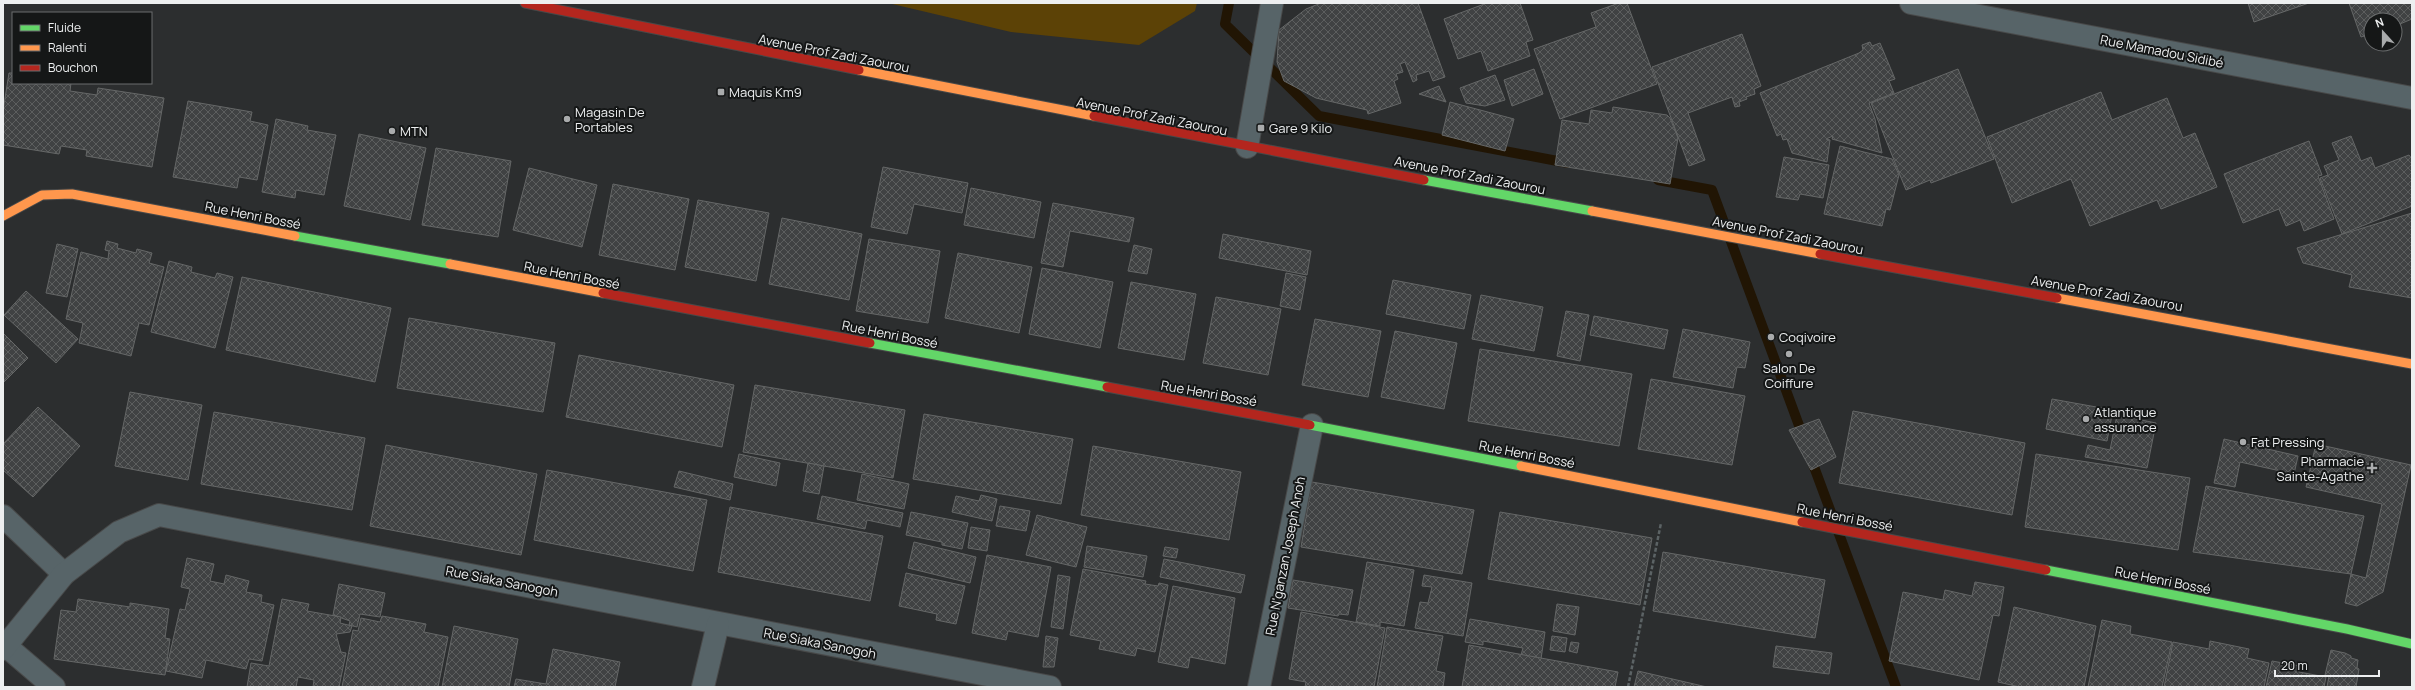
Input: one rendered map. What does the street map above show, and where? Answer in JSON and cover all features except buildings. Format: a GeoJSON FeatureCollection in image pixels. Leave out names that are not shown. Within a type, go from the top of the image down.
{"type":"FeatureCollection","features":[{"type":"Feature","properties":{"kind":"street","name":"Avenue Prof Zadi Zaourou"},"geometry":{"type":"LineString","coordinates":[[525,3],[1247,147],[2412,364]]}},
{"type":"Feature","properties":{"kind":"street"},"geometry":{"type":"LineString","coordinates":[[1247,147],[1272,3]]}},
{"type":"Feature","properties":{"kind":"street","name":"Rue Mamadou Sidibé"},"geometry":{"type":"LineString","coordinates":[[1911,3],[2412,98]]}},
{"type":"Feature","properties":{"kind":"street","name":"Rue Henri Bossé"},"geometry":{"type":"LineString","coordinates":[[3,216],[42,195],[72,194],[1312,425],[2339,628],[2412,644]]}},
{"type":"Feature","properties":{"kind":"street","name":"Rue N'ganzan Joseph Anoh"},"geometry":{"type":"LineString","coordinates":[[1259,687],[1312,425]]}},
{"type":"Feature","properties":{"kind":"street","name":"Rue Siaka Sanogoh"},"geometry":{"type":"LineString","coordinates":[[4,648],[64,574],[119,532],[159,515],[1050,687]]}},
{"type":"Feature","properties":{"kind":"street"},"geometry":{"type":"LineString","coordinates":[[3,516],[64,574]]}},
{"type":"Feature","properties":{"kind":"street"},"geometry":{"type":"LineString","coordinates":[[703,687],[718,624]]}},
{"type":"Feature","properties":{"kind":"street"},"geometry":{"type":"LineString","coordinates":[[4,648],[54,687]]}},
{"type":"Feature","properties":{"kind":"path"},"geometry":{"type":"LineString","coordinates":[[1628,687],[1667,495]]}},
{"type":"Feature","properties":{"kind":"shaded area"},"geometry":{"type":"Polygon","coordinates":[[[888,3],[1197,3],[1195,11],[1139,45],[1011,32],[888,3]]]}},
{"type":"Feature","properties":{"kind":"waterway"},"geometry":{"type":"LineString","coordinates":[[1229,3],[1225,24],[1319,116],[1568,163]]}},
{"type":"Feature","properties":{"kind":"waterway"},"geometry":{"type":"LineString","coordinates":[[1658,180],[1712,190],[1804,439]]}},
{"type":"Feature","properties":{"kind":"waterway"},"geometry":{"type":"LineString","coordinates":[[1810,456],[1896,687]]}},
{"type":"Feature","properties":{"kind":"traffic: fast"},"geometry":{"type":"LineString","coordinates":[[1424,180],[1592,211]]}},
{"type":"Feature","properties":{"kind":"traffic: fast"},"geometry":{"type":"LineString","coordinates":[[295,236],[450,264]]}},
{"type":"Feature","properties":{"kind":"traffic: fast"},"geometry":{"type":"LineString","coordinates":[[870,343],[1107,387]]}},
{"type":"Feature","properties":{"kind":"traffic: fast"},"geometry":{"type":"LineString","coordinates":[[1310,425],[1521,466]]}},
{"type":"Feature","properties":{"kind":"traffic: fast"},"geometry":{"type":"LineString","coordinates":[[2046,570],[2347,629],[2412,644]]}},
{"type":"Feature","properties":{"kind":"traffic: slow"},"geometry":{"type":"LineString","coordinates":[[859,70],[1094,116]]}},
{"type":"Feature","properties":{"kind":"traffic: slow"},"geometry":{"type":"LineString","coordinates":[[3,216],[42,195],[72,194],[295,236]]}},
{"type":"Feature","properties":{"kind":"traffic: slow"},"geometry":{"type":"LineString","coordinates":[[1592,211],[1820,254]]}},
{"type":"Feature","properties":{"kind":"traffic: slow"},"geometry":{"type":"LineString","coordinates":[[450,264],[603,293]]}},
{"type":"Feature","properties":{"kind":"traffic: slow"},"geometry":{"type":"LineString","coordinates":[[2057,298],[2412,364]]}},
{"type":"Feature","properties":{"kind":"traffic: slow"},"geometry":{"type":"LineString","coordinates":[[1521,466],[1802,522]]}},
{"type":"Feature","properties":{"kind":"traffic: jam"},"geometry":{"type":"LineString","coordinates":[[525,3],[859,70]]}},
{"type":"Feature","properties":{"kind":"traffic: jam"},"geometry":{"type":"LineString","coordinates":[[1094,116],[1424,180]]}},
{"type":"Feature","properties":{"kind":"traffic: jam"},"geometry":{"type":"LineString","coordinates":[[1820,254],[2057,298]]}},
{"type":"Feature","properties":{"kind":"traffic: jam"},"geometry":{"type":"LineString","coordinates":[[603,293],[870,343]]}},
{"type":"Feature","properties":{"kind":"traffic: jam"},"geometry":{"type":"LineString","coordinates":[[1107,387],[1310,425]]}},
{"type":"Feature","properties":{"kind":"traffic: jam"},"geometry":{"type":"LineString","coordinates":[[1802,522],[2046,570]]}},
{"type":"Feature","properties":{"kind":"place","name":"Maquis Km9"},"geometry":{"type":"Point","coordinates":[721,92]}},
{"type":"Feature","properties":{"kind":"place","name":"Magasin De Portables"},"geometry":{"type":"Point","coordinates":[567,119]}},
{"type":"Feature","properties":{"kind":"place","name":"Gare 9 Kilo"},"geometry":{"type":"Point","coordinates":[1261,128]}},
{"type":"Feature","properties":{"kind":"place","name":"MTN"},"geometry":{"type":"Point","coordinates":[392,131]}},
{"type":"Feature","properties":{"kind":"place","name":"Coqivoire"},"geometry":{"type":"Point","coordinates":[1771,337]}},
{"type":"Feature","properties":{"kind":"place","name":"Salon De Coiffure"},"geometry":{"type":"Point","coordinates":[1789,354]}},
{"type":"Feature","properties":{"kind":"place","name":"Atlantique assurance"},"geometry":{"type":"Point","coordinates":[2086,419]}},
{"type":"Feature","properties":{"kind":"place","name":"Fat Pressing"},"geometry":{"type":"Point","coordinates":[2243,442]}},
{"type":"Feature","properties":{"kind":"place","name":"Pharmacie Sainte-Agathe"},"geometry":{"type":"Point","coordinates":[2372,468]}}]}
